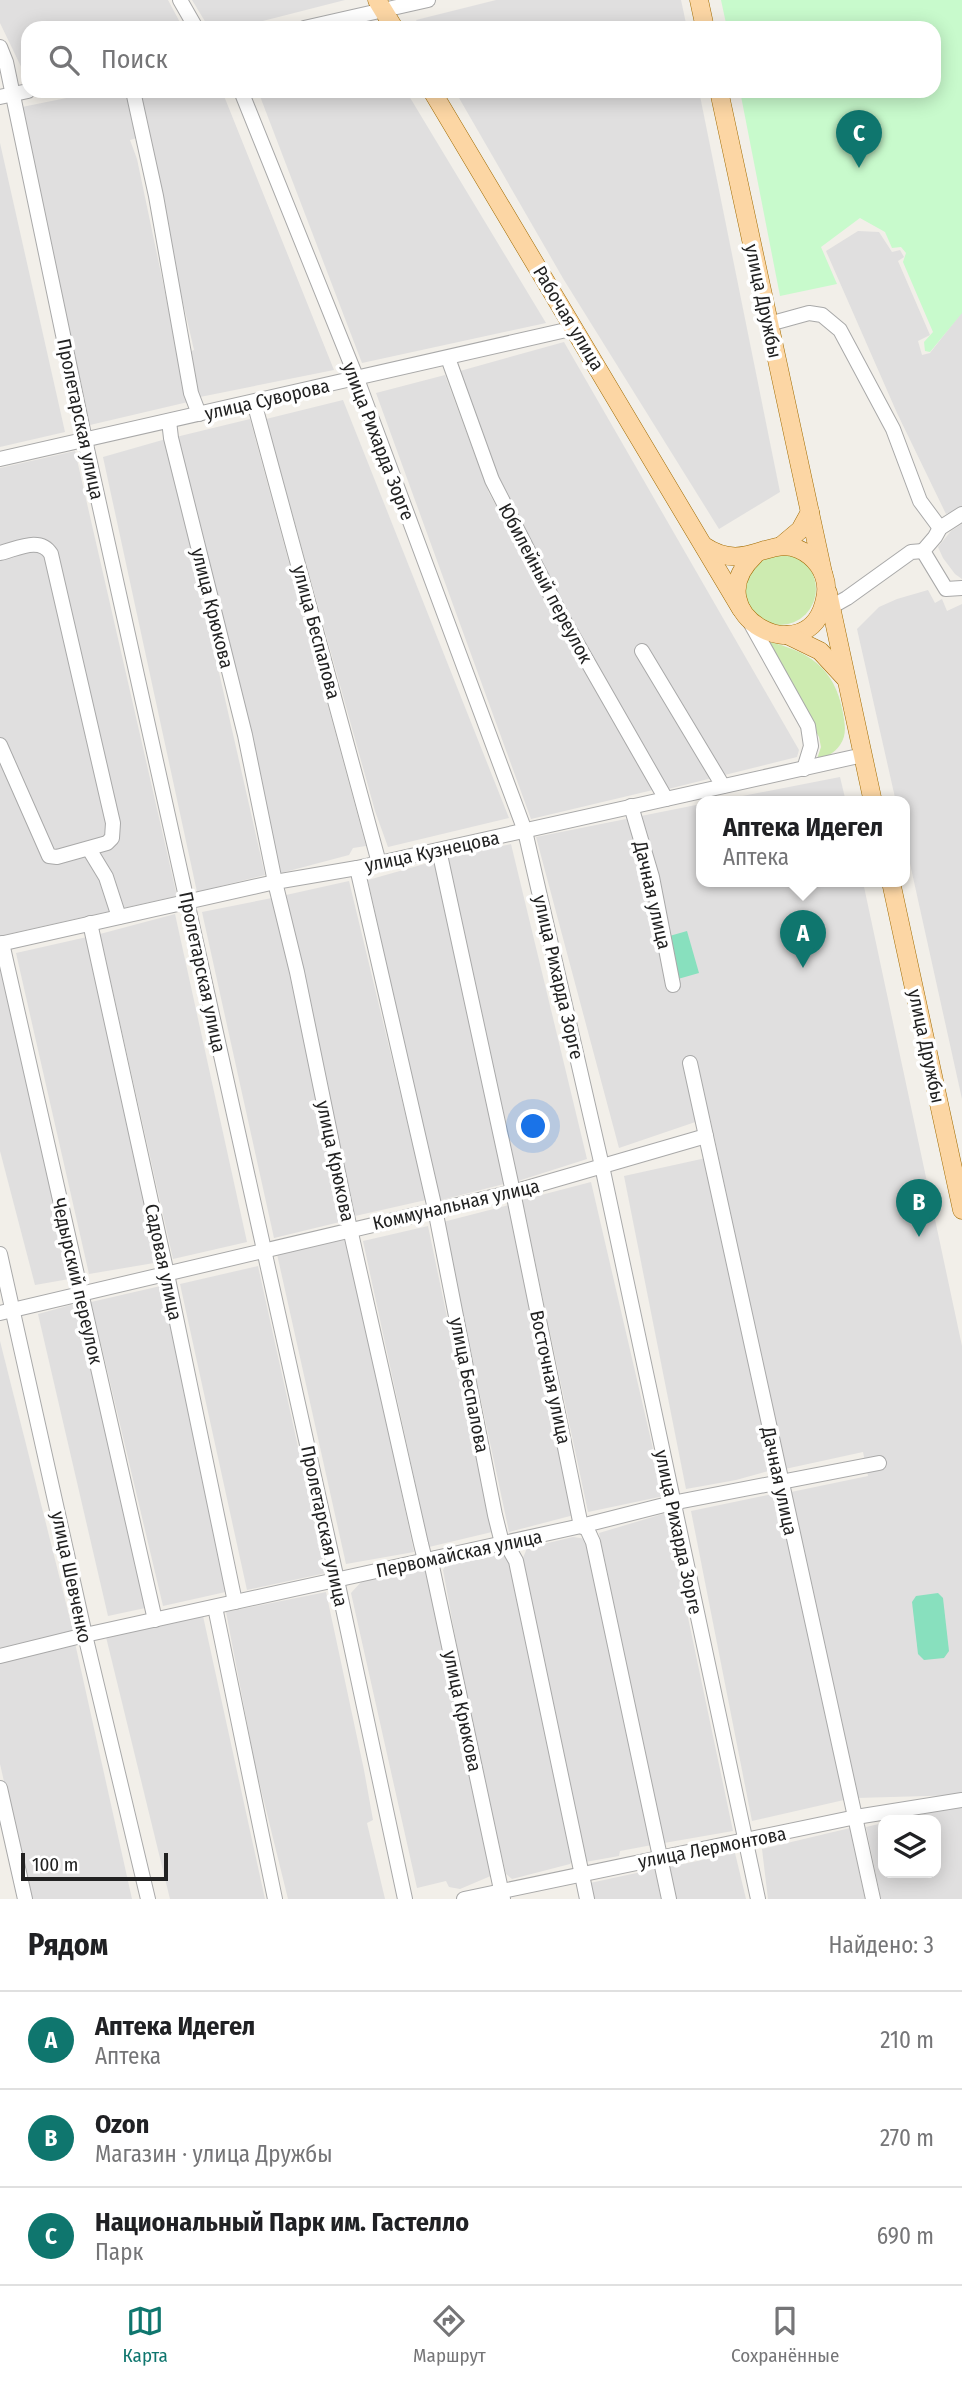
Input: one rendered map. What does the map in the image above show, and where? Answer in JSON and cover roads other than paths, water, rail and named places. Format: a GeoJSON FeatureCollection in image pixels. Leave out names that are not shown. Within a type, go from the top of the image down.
{"type":"FeatureCollection","features":[{"type":"Feature","properties":{"kind":"main road"},"geometry":{"type":"LineString","coordinates":[[699,0],[704,21]]}},
{"type":"Feature","properties":{"kind":"main road"},"geometry":{"type":"LineString","coordinates":[[380,5],[390,21]]}},
{"type":"Feature","properties":{"kind":"main road","name":"Рабочая улица"},"geometry":{"type":"LineString","coordinates":[[436,98],[745,615]]}},
{"type":"Feature","properties":{"kind":"main road","name":"улица Дружбы"},"geometry":{"type":"LineString","coordinates":[[721,98],[825,579]]}},
{"type":"Feature","properties":{"kind":"main road"},"geometry":{"type":"LineString","coordinates":[[781,546],[800,530],[810,512]]}},
{"type":"Feature","properties":{"kind":"main road"},"geometry":{"type":"LineString","coordinates":[[704,546],[722,556],[755,555]]}},
{"type":"Feature","properties":{"kind":"main road"},"geometry":{"type":"LineString","coordinates":[[847,680],[820,652],[787,635],[766,632],[745,615],[737,595],[738,580],[755,555],[768,548],[794,548],[806,553],[816,562],[825,579],[825,611],[847,680],[872,796]]}},
{"type":"Feature","properties":{"kind":"main road"},"geometry":{"type":"LineString","coordinates":[[787,635],[803,630],[825,611]]}},
{"type":"Feature","properties":{"kind":"main road","name":"улица Дружбы"},"geometry":{"type":"LineString","coordinates":[[892,887],[962,1210]]}},
{"type":"Feature","properties":{"kind":"street"},"geometry":{"type":"LineString","coordinates":[[180,0],[192,21]]}},
{"type":"Feature","properties":{"kind":"street"},"geometry":{"type":"LineString","coordinates":[[327,21],[380,5],[428,0]]}},
{"type":"Feature","properties":{"kind":"street","name":"Пролетарская улица"},"geometry":{"type":"LineString","coordinates":[[0,47],[14,94],[86,440],[405,1899]]}},
{"type":"Feature","properties":{"kind":"street"},"geometry":{"type":"LineString","coordinates":[[135,98],[156,196],[191,393],[199,414]]}},
{"type":"Feature","properties":{"kind":"street","name":"улица Рихарда Зорге"},"geometry":{"type":"LineString","coordinates":[[244,98],[357,379],[525,831],[602,1166],[758,1899]]}},
{"type":"Feature","properties":{"kind":"street"},"geometry":{"type":"LineString","coordinates":[[769,324],[809,313],[822,315],[840,330],[893,429],[920,502],[940,528]]}},
{"type":"Feature","properties":{"kind":"street","name":"улица Суворова"},"geometry":{"type":"LineString","coordinates":[[0,459],[575,328]]}},
{"type":"Feature","properties":{"kind":"street","name":"Юбилейный переулок"},"geometry":{"type":"LineString","coordinates":[[448,358],[492,480],[562,617],[666,799]]}},
{"type":"Feature","properties":{"kind":"street","name":"улица Беспалова"},"geometry":{"type":"LineString","coordinates":[[254,402],[379,863]]}},
{"type":"Feature","properties":{"kind":"street","name":"улица Крюкова"},"geometry":{"type":"LineString","coordinates":[[169,421],[245,735],[350,1229],[425,1560],[430,1563],[433,1571],[502,1894]]}},
{"type":"Feature","properties":{"kind":"street"},"geometry":{"type":"LineString","coordinates":[[825,611],[911,552],[923,551],[940,528],[962,514]]}},
{"type":"Feature","properties":{"kind":"street"},"geometry":{"type":"LineString","coordinates":[[0,553],[35,544],[47,548],[51,554],[114,823],[112,838],[107,843],[89,849],[57,857],[49,856],[0,745]]}},
{"type":"Feature","properties":{"kind":"street"},"geometry":{"type":"LineString","coordinates":[[923,551],[946,589],[962,588]]}},
{"type":"Feature","properties":{"kind":"street"},"geometry":{"type":"LineString","coordinates":[[745,615],[808,726],[811,746],[804,769]]}},
{"type":"Feature","properties":{"kind":"street"},"geometry":{"type":"LineString","coordinates":[[642,652],[723,786]]}},
{"type":"Feature","properties":{"kind":"street","name":"улица Кузнецова"},"geometry":{"type":"LineString","coordinates":[[1,944],[863,755]]}},
{"type":"Feature","properties":{"kind":"street","name":"Дачная улица"},"geometry":{"type":"LineString","coordinates":[[631,806],[652,877],[673,985]]}},
{"type":"Feature","properties":{"kind":"street"},"geometry":{"type":"LineString","coordinates":[[89,849],[106,877],[119,917]]}},
{"type":"Feature","properties":{"kind":"street","name":"Восточная улица"},"geometry":{"type":"LineString","coordinates":[[439,850],[513,1192],[581,1526],[587,1529],[593,1542],[669,1899]]}},
{"type":"Feature","properties":{"kind":"street","name":"улица Беспалова"},"geometry":{"type":"LineString","coordinates":[[357,868],[435,1209],[502,1543],[508,1547],[516,1561],[587,1899]]}},
{"type":"Feature","properties":{"kind":"street","name":"Садовая улица"},"geometry":{"type":"LineString","coordinates":[[90,923],[235,1602]]}},
{"type":"Feature","properties":{"kind":"street","name":"Чедырский переулок"},"geometry":{"type":"LineString","coordinates":[[1,944],[155,1620]]}},
{"type":"Feature","properties":{"kind":"street","name":"Дачная улица"},"geometry":{"type":"LineString","coordinates":[[690,1063],[873,1899]]}},
{"type":"Feature","properties":{"kind":"street","name":"Коммунальная улица"},"geometry":{"type":"LineString","coordinates":[[7,1311],[513,1192],[706,1136]]}},
{"type":"Feature","properties":{"kind":"street","name":"улица Шевченко"},"geometry":{"type":"LineString","coordinates":[[0,1254],[7,1311],[148,1899]]}},
{"type":"Feature","properties":{"kind":"street","name":"Первомайская улица"},"geometry":{"type":"LineString","coordinates":[[0,1656],[673,1503],[878,1463]]}},
{"type":"Feature","properties":{"kind":"street"},"geometry":{"type":"LineString","coordinates":[[215,1606],[275,1899]]}},
{"type":"Feature","properties":{"kind":"street"},"geometry":{"type":"LineString","coordinates":[[0,1788],[25,1899]]}},
{"type":"Feature","properties":{"kind":"street","name":"улица Лермонтова"},"geometry":{"type":"LineString","coordinates":[[464,1899],[502,1894],[581,1874],[856,1817],[962,1800]]}},
{"type":"Feature","properties":{"kind":"place","name":"Национальный Парк им. Гастелло"},"geometry":{"type":"Point","coordinates":[859,168]}},
{"type":"Feature","properties":{"kind":"place","name":"Аптека Идегел"},"geometry":{"type":"Point","coordinates":[803,968]}},
{"type":"Feature","properties":{"kind":"place","name":"Ozon"},"geometry":{"type":"Point","coordinates":[919,1237]}}]}
